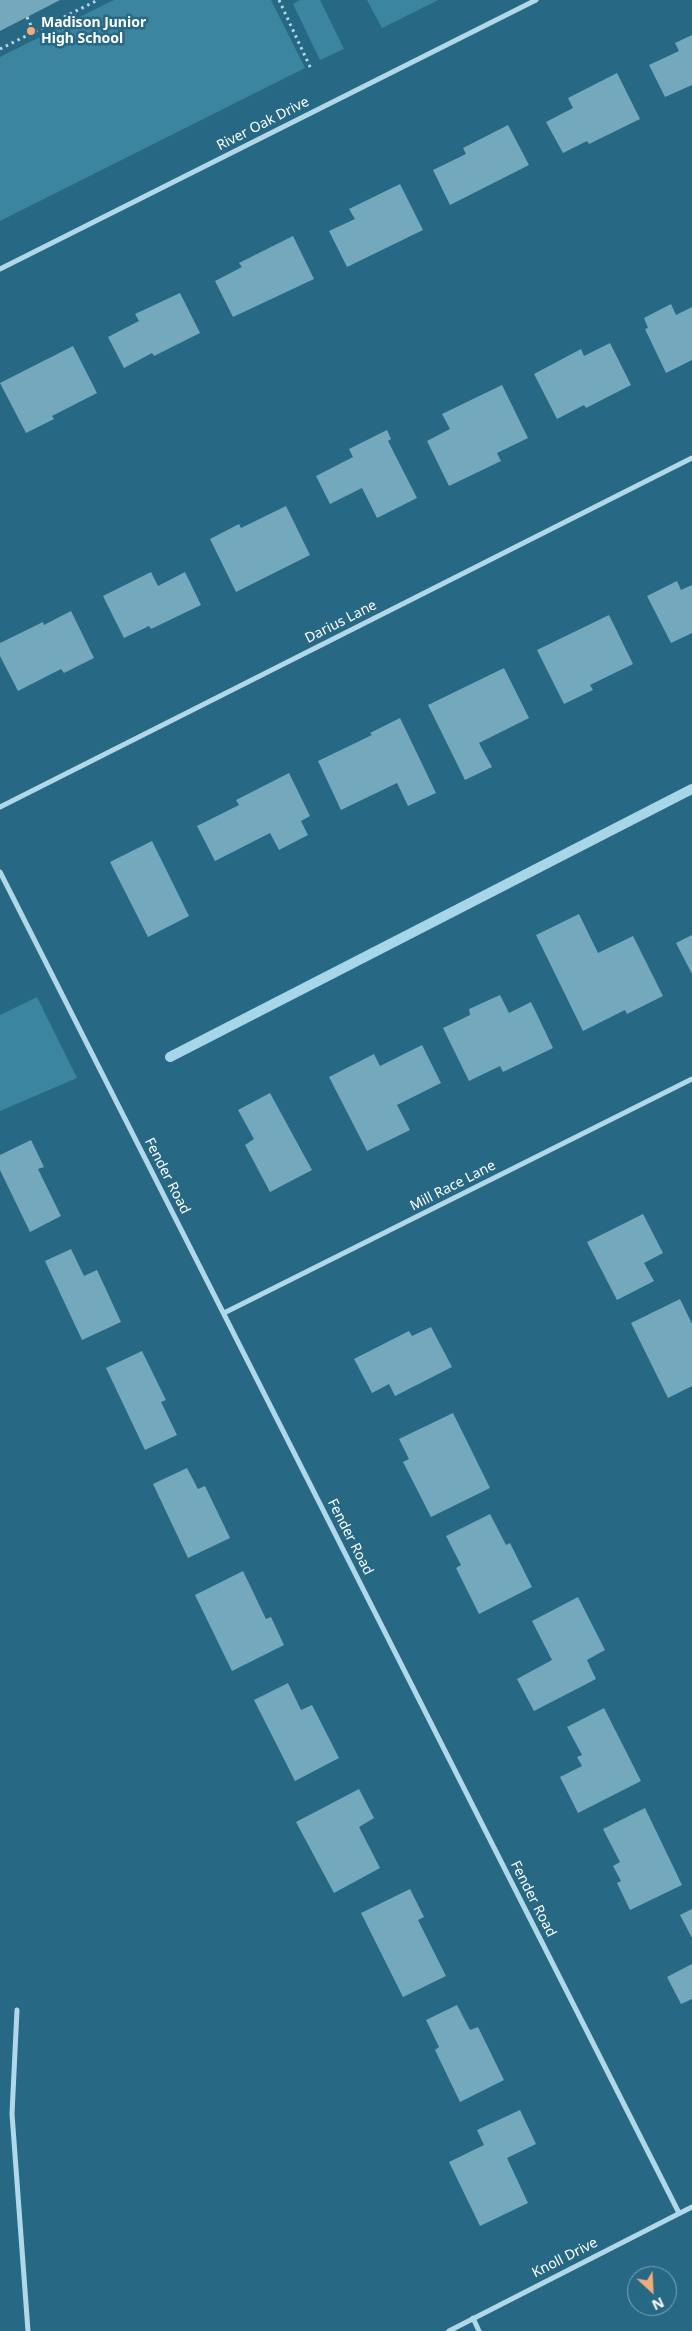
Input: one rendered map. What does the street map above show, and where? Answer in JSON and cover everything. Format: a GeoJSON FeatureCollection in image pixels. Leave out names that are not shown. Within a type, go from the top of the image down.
{"type":"FeatureCollection","features":[{"type":"Feature","properties":{"kind":"street","name":"River Oak Drive"},"geometry":{"type":"LineString","coordinates":[[0,269],[536,0]]}},
{"type":"Feature","properties":{"kind":"street","name":"Darius Lane"},"geometry":{"type":"LineString","coordinates":[[0,807],[692,458]]}},
{"type":"Feature","properties":{"kind":"street","name":"Fender Road"},"geometry":{"type":"LineString","coordinates":[[0,872],[679,2213]]}},
{"type":"Feature","properties":{"kind":"street","name":"Mill Race Lane"},"geometry":{"type":"LineString","coordinates":[[224,1313],[692,1079]]}},
{"type":"Feature","properties":{"kind":"street"},"geometry":{"type":"LineString","coordinates":[[17,2010],[12,2114],[28,2331]]}},
{"type":"Feature","properties":{"kind":"street","name":"Knoll Drive"},"geometry":{"type":"LineString","coordinates":[[449,2331],[692,2207]]}},
{"type":"Feature","properties":{"kind":"street"},"geometry":{"type":"LineString","coordinates":[[473,2318],[479,2331]]}},
{"type":"Feature","properties":{"kind":"path"},"geometry":{"type":"LineString","coordinates":[[0,49],[98,0]]}},
{"type":"Feature","properties":{"kind":"path"},"geometry":{"type":"LineString","coordinates":[[279,0],[311,69]]}},
{"type":"Feature","properties":{"kind":"path"},"geometry":{"type":"LineString","coordinates":[[27,17],[34,32]]}},
{"type":"Feature","properties":{"kind":"shaded area"},"geometry":{"type":"Polygon","coordinates":[[[114,0],[271,0],[305,68],[0,221],[0,57],[114,0]]]}},
{"type":"Feature","properties":{"kind":"shaded area"},"geometry":{"type":"Polygon","coordinates":[[[300,0],[320,0],[344,49],[320,60],[293,4],[300,0]]]}},
{"type":"Feature","properties":{"kind":"shaded area"},"geometry":{"type":"Polygon","coordinates":[[[367,0],[438,0],[382,28],[367,0]]]}},
{"type":"Feature","properties":{"kind":"shaded area"},"geometry":{"type":"Polygon","coordinates":[[[37,997],[77,1078],[0,1111],[0,1015],[37,997]]]}},
{"type":"Feature","properties":{"kind":"building"},"geometry":{"type":"Polygon","coordinates":[[[0,0],[60,0],[0,31],[0,0]]]}},
{"type":"Feature","properties":{"kind":"building"},"geometry":{"type":"Polygon","coordinates":[[[692,35],[692,85],[665,97],[649,65],[679,51],[675,43],[692,35]]]}},
{"type":"Feature","properties":{"kind":"building"},"geometry":{"type":"Polygon","coordinates":[[[617,73],[640,119],[589,144],[587,141],[563,153],[546,122],[573,108],[568,98],[617,73]]]}},
{"type":"Feature","properties":{"kind":"building"},"geometry":{"type":"Polygon","coordinates":[[[508,125],[529,165],[450,205],[433,170],[466,154],[463,148],[508,125]]]}},
{"type":"Feature","properties":{"kind":"building"},"geometry":{"type":"Polygon","coordinates":[[[400,184],[423,230],[347,267],[329,231],[355,219],[349,209],[400,184]]]}},
{"type":"Feature","properties":{"kind":"building"},"geometry":{"type":"Polygon","coordinates":[[[293,236],[314,279],[233,317],[215,281],[242,267],[239,263],[293,236]]]}},
{"type":"Feature","properties":{"kind":"building"},"geometry":{"type":"Polygon","coordinates":[[[180,293],[200,333],[154,356],[152,353],[124,368],[108,337],[139,321],[135,314],[180,293]]]}},
{"type":"Feature","properties":{"kind":"building"},"geometry":{"type":"Polygon","coordinates":[[[671,304],[676,315],[692,307],[692,360],[666,373],[645,329],[648,328],[644,318],[671,304]]]}},
{"type":"Feature","properties":{"kind":"building"},"geometry":{"type":"Polygon","coordinates":[[[610,343],[631,385],[586,408],[584,405],[557,419],[534,374],[581,349],[584,356],[610,343]]]}},
{"type":"Feature","properties":{"kind":"building"},"geometry":{"type":"Polygon","coordinates":[[[73,346],[97,393],[52,416],[54,419],[26,433],[0,383],[73,346]]]}},
{"type":"Feature","properties":{"kind":"building"},"geometry":{"type":"Polygon","coordinates":[[[502,385],[528,438],[497,453],[501,461],[449,486],[427,441],[450,429],[442,414],[502,385]]]}},
{"type":"Feature","properties":{"kind":"building"},"geometry":{"type":"Polygon","coordinates":[[[387,430],[391,439],[388,441],[417,498],[377,518],[362,488],[330,504],[316,476],[353,457],[349,449],[387,430]]]}},
{"type":"Feature","properties":{"kind":"building"},"geometry":{"type":"Polygon","coordinates":[[[286,506],[310,555],[236,592],[210,539],[239,524],[241,528],[286,506]]]}},
{"type":"Feature","properties":{"kind":"building"},"geometry":{"type":"Polygon","coordinates":[[[151,572],[158,586],[185,572],[201,605],[151,629],[149,626],[124,638],[103,596],[151,572]]]}},
{"type":"Feature","properties":{"kind":"building"},"geometry":{"type":"Polygon","coordinates":[[[677,581],[681,590],[692,585],[692,633],[671,643],[647,596],[677,581]]]}},
{"type":"Feature","properties":{"kind":"building"},"geometry":{"type":"Polygon","coordinates":[[[71,611],[94,658],[64,673],[61,669],[18,691],[0,656],[0,643],[43,622],[44,625],[71,611]]]}},
{"type":"Feature","properties":{"kind":"building"},"geometry":{"type":"Polygon","coordinates":[[[609,615],[633,664],[590,685],[593,690],[564,704],[537,650],[609,615]]]}},
{"type":"Feature","properties":{"kind":"building"},"geometry":{"type":"Polygon","coordinates":[[[504,668],[529,718],[479,743],[492,767],[465,780],[428,705],[504,668]]]}},
{"type":"Feature","properties":{"kind":"building"},"geometry":{"type":"Polygon","coordinates":[[[400,718],[436,793],[408,806],[397,783],[341,810],[318,761],[372,735],[370,733],[400,718]]]}},
{"type":"Feature","properties":{"kind":"building"},"geometry":{"type":"Polygon","coordinates":[[[289,773],[310,816],[301,821],[308,835],[279,850],[270,833],[215,861],[197,826],[239,805],[236,800],[289,773]]]}},
{"type":"Feature","properties":{"kind":"building"},"geometry":{"type":"Polygon","coordinates":[[[152,841],[189,916],[148,937],[110,862],[152,841]]]}},
{"type":"Feature","properties":{"kind":"building"},"geometry":{"type":"Polygon","coordinates":[[[579,914],[598,953],[633,936],[663,996],[627,1014],[625,1010],[583,1031],[536,935],[579,914]]]}},
{"type":"Feature","properties":{"kind":"building"},"geometry":{"type":"Polygon","coordinates":[[[692,935],[692,974],[676,943],[692,935]]]}},
{"type":"Feature","properties":{"kind":"building"},"geometry":{"type":"Polygon","coordinates":[[[500,995],[509,1013],[531,1002],[553,1048],[503,1072],[500,1066],[469,1081],[443,1028],[470,1015],[469,1009],[500,995]]]}},
{"type":"Feature","properties":{"kind":"building"},"geometry":{"type":"Polygon","coordinates":[[[422,1045],[441,1083],[397,1105],[410,1130],[367,1151],[329,1077],[374,1054],[380,1066],[422,1045]]]}},
{"type":"Feature","properties":{"kind":"building"},"geometry":{"type":"Polygon","coordinates":[[[270,1093],[312,1170],[270,1192],[245,1145],[254,1139],[238,1110],[270,1093]]]}},
{"type":"Feature","properties":{"kind":"building"},"geometry":{"type":"Polygon","coordinates":[[[31,1140],[44,1167],[38,1169],[61,1216],[30,1232],[0,1170],[0,1155],[31,1140]]]}},
{"type":"Feature","properties":{"kind":"building"},"geometry":{"type":"Polygon","coordinates":[[[643,1214],[663,1253],[644,1263],[654,1281],[617,1300],[587,1242],[643,1214]]]}},
{"type":"Feature","properties":{"kind":"building"},"geometry":{"type":"Polygon","coordinates":[[[71,1249],[84,1276],[97,1270],[121,1322],[82,1340],[45,1261],[71,1249]]]}},
{"type":"Feature","properties":{"kind":"building"},"geometry":{"type":"Polygon","coordinates":[[[680,1299],[692,1324],[692,1386],[668,1398],[631,1323],[680,1299]]]}},
{"type":"Feature","properties":{"kind":"building"},"geometry":{"type":"Polygon","coordinates":[[[431,1327],[452,1367],[395,1396],[389,1384],[372,1393],[354,1359],[409,1331],[412,1336],[431,1327]]]}},
{"type":"Feature","properties":{"kind":"building"},"geometry":{"type":"Polygon","coordinates":[[[142,1351],[166,1400],[161,1402],[177,1435],[145,1450],[106,1368],[142,1351]]]}},
{"type":"Feature","properties":{"kind":"building"},"geometry":{"type":"Polygon","coordinates":[[[453,1413],[490,1488],[431,1517],[403,1462],[409,1459],[399,1439],[453,1413]]]}},
{"type":"Feature","properties":{"kind":"building"},"geometry":{"type":"Polygon","coordinates":[[[187,1468],[198,1489],[205,1486],[230,1538],[188,1558],[153,1484],[187,1468]]]}},
{"type":"Feature","properties":{"kind":"building"},"geometry":{"type":"Polygon","coordinates":[[[490,1514],[506,1545],[510,1543],[532,1587],[479,1614],[456,1568],[461,1565],[446,1536],[490,1514]]]}},
{"type":"Feature","properties":{"kind":"building"},"geometry":{"type":"Polygon","coordinates":[[[243,1571],[266,1619],[271,1617],[284,1645],[232,1671],[195,1595],[243,1571]]]}},
{"type":"Feature","properties":{"kind":"building"},"geometry":{"type":"Polygon","coordinates":[[[578,1597],[605,1650],[587,1660],[596,1679],[534,1711],[517,1679],[552,1660],[532,1621],[578,1597]]]}},
{"type":"Feature","properties":{"kind":"building"},"geometry":{"type":"Polygon","coordinates":[[[288,1683],[301,1710],[312,1705],[339,1758],[295,1781],[254,1700],[288,1683]]]}},
{"type":"Feature","properties":{"kind":"building"},"geometry":{"type":"Polygon","coordinates":[[[604,1708],[641,1781],[578,1813],[560,1777],[582,1766],[577,1757],[582,1755],[567,1727],[604,1708]]]}},
{"type":"Feature","properties":{"kind":"building"},"geometry":{"type":"Polygon","coordinates":[[[359,1789],[374,1818],[359,1827],[380,1868],[334,1893],[296,1822],[359,1789]]]}},
{"type":"Feature","properties":{"kind":"building"},"geometry":{"type":"Polygon","coordinates":[[[645,1808],[682,1885],[630,1910],[617,1883],[621,1881],[613,1866],[620,1862],[603,1829],[645,1808]]]}},
{"type":"Feature","properties":{"kind":"building"},"geometry":{"type":"Polygon","coordinates":[[[410,1889],[424,1917],[418,1920],[446,1976],[403,1997],[361,1913],[410,1889]]]}},
{"type":"Feature","properties":{"kind":"building"},"geometry":{"type":"Polygon","coordinates":[[[692,1909],[692,1938],[680,1915],[692,1909]]]}},
{"type":"Feature","properties":{"kind":"building"},"geometry":{"type":"Polygon","coordinates":[[[692,1964],[692,1999],[681,2004],[667,1977],[692,1964]]]}},
{"type":"Feature","properties":{"kind":"building"},"geometry":{"type":"Polygon","coordinates":[[[457,2005],[470,2030],[478,2027],[504,2080],[460,2102],[435,2050],[439,2047],[426,2020],[457,2005]]]}},
{"type":"Feature","properties":{"kind":"building"},"geometry":{"type":"Polygon","coordinates":[[[520,2110],[536,2144],[507,2158],[528,2203],[480,2226],[449,2162],[484,2145],[477,2130],[520,2110]]]}},
{"type":"Feature","properties":{"kind":"waterway"},"geometry":{"type":"LineString","coordinates":[[170,1057],[692,789]]}},
{"type":"Feature","properties":{"kind":"place","name":"Madison Junior High School"},"geometry":{"type":"Point","coordinates":[31,31]}}]}
